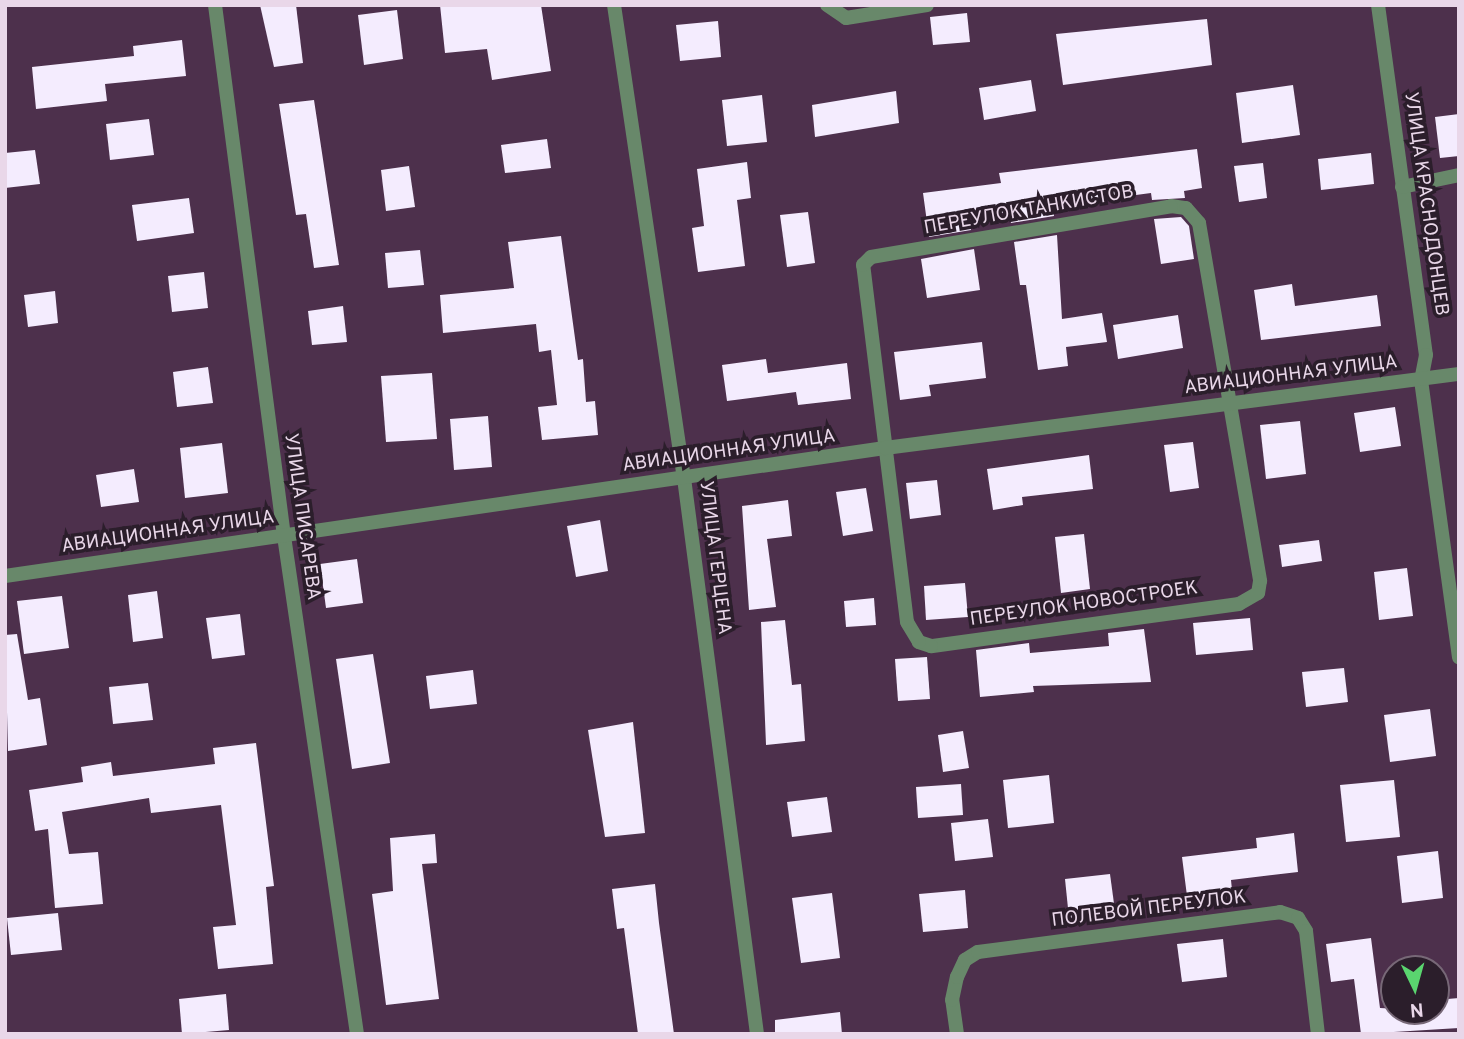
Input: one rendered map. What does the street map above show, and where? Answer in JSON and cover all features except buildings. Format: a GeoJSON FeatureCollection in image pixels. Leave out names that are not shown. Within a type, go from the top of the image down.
{"type":"FeatureCollection","features":[{"type":"Feature","properties":{"kind":"street","name":"УЛИЦА ПИСАРЕВА"},"geometry":{"type":"LineString","coordinates":[[215,5],[284,536],[357,1034]]}},
{"type":"Feature","properties":{"kind":"street","name":"УЛИЦА ГЕРЦЕНА"},"geometry":{"type":"LineString","coordinates":[[614,5],[684,478],[757,1034]]}},
{"type":"Feature","properties":{"kind":"street"},"geometry":{"type":"LineString","coordinates":[[827,5],[846,19],[927,5]]}},
{"type":"Feature","properties":{"kind":"street","name":"УЛИЦА КРАСНОДОНЦЕВ"},"geometry":{"type":"LineString","coordinates":[[1378,5],[1426,355],[1421,380],[1454,581],[1459,657]]}},
{"type":"Feature","properties":{"kind":"street"},"geometry":{"type":"LineString","coordinates":[[1402,187],[1459,175]]}},
{"type":"Feature","properties":{"kind":"street","name":"ПЕРЕУЛОК ТАНКИСТОВ"},"geometry":{"type":"LineString","coordinates":[[885,448],[861,276],[871,257],[1171,206],[1186,208],[1199,223],[1232,403]]}},
{"type":"Feature","properties":{"kind":"street","name":"АВИАЦИОННАЯ УЛИЦА"},"geometry":{"type":"LineString","coordinates":[[5,576],[885,448],[1459,374]]}},
{"type":"Feature","properties":{"kind":"street","name":"ПЕРЕУЛОК НОВОСТРОЕК"},"geometry":{"type":"LineString","coordinates":[[885,448],[907,622],[911,634],[931,646],[1249,600],[1260,581],[1232,403]]}},
{"type":"Feature","properties":{"kind":"street","name":"ПОЛЕВОЙ ПЕРЕУЛОК"},"geometry":{"type":"LineString","coordinates":[[957,1034],[952,1000],[957,977],[965,960],[978,952],[1280,912],[1298,918],[1306,931],[1318,1034]]}}]}
